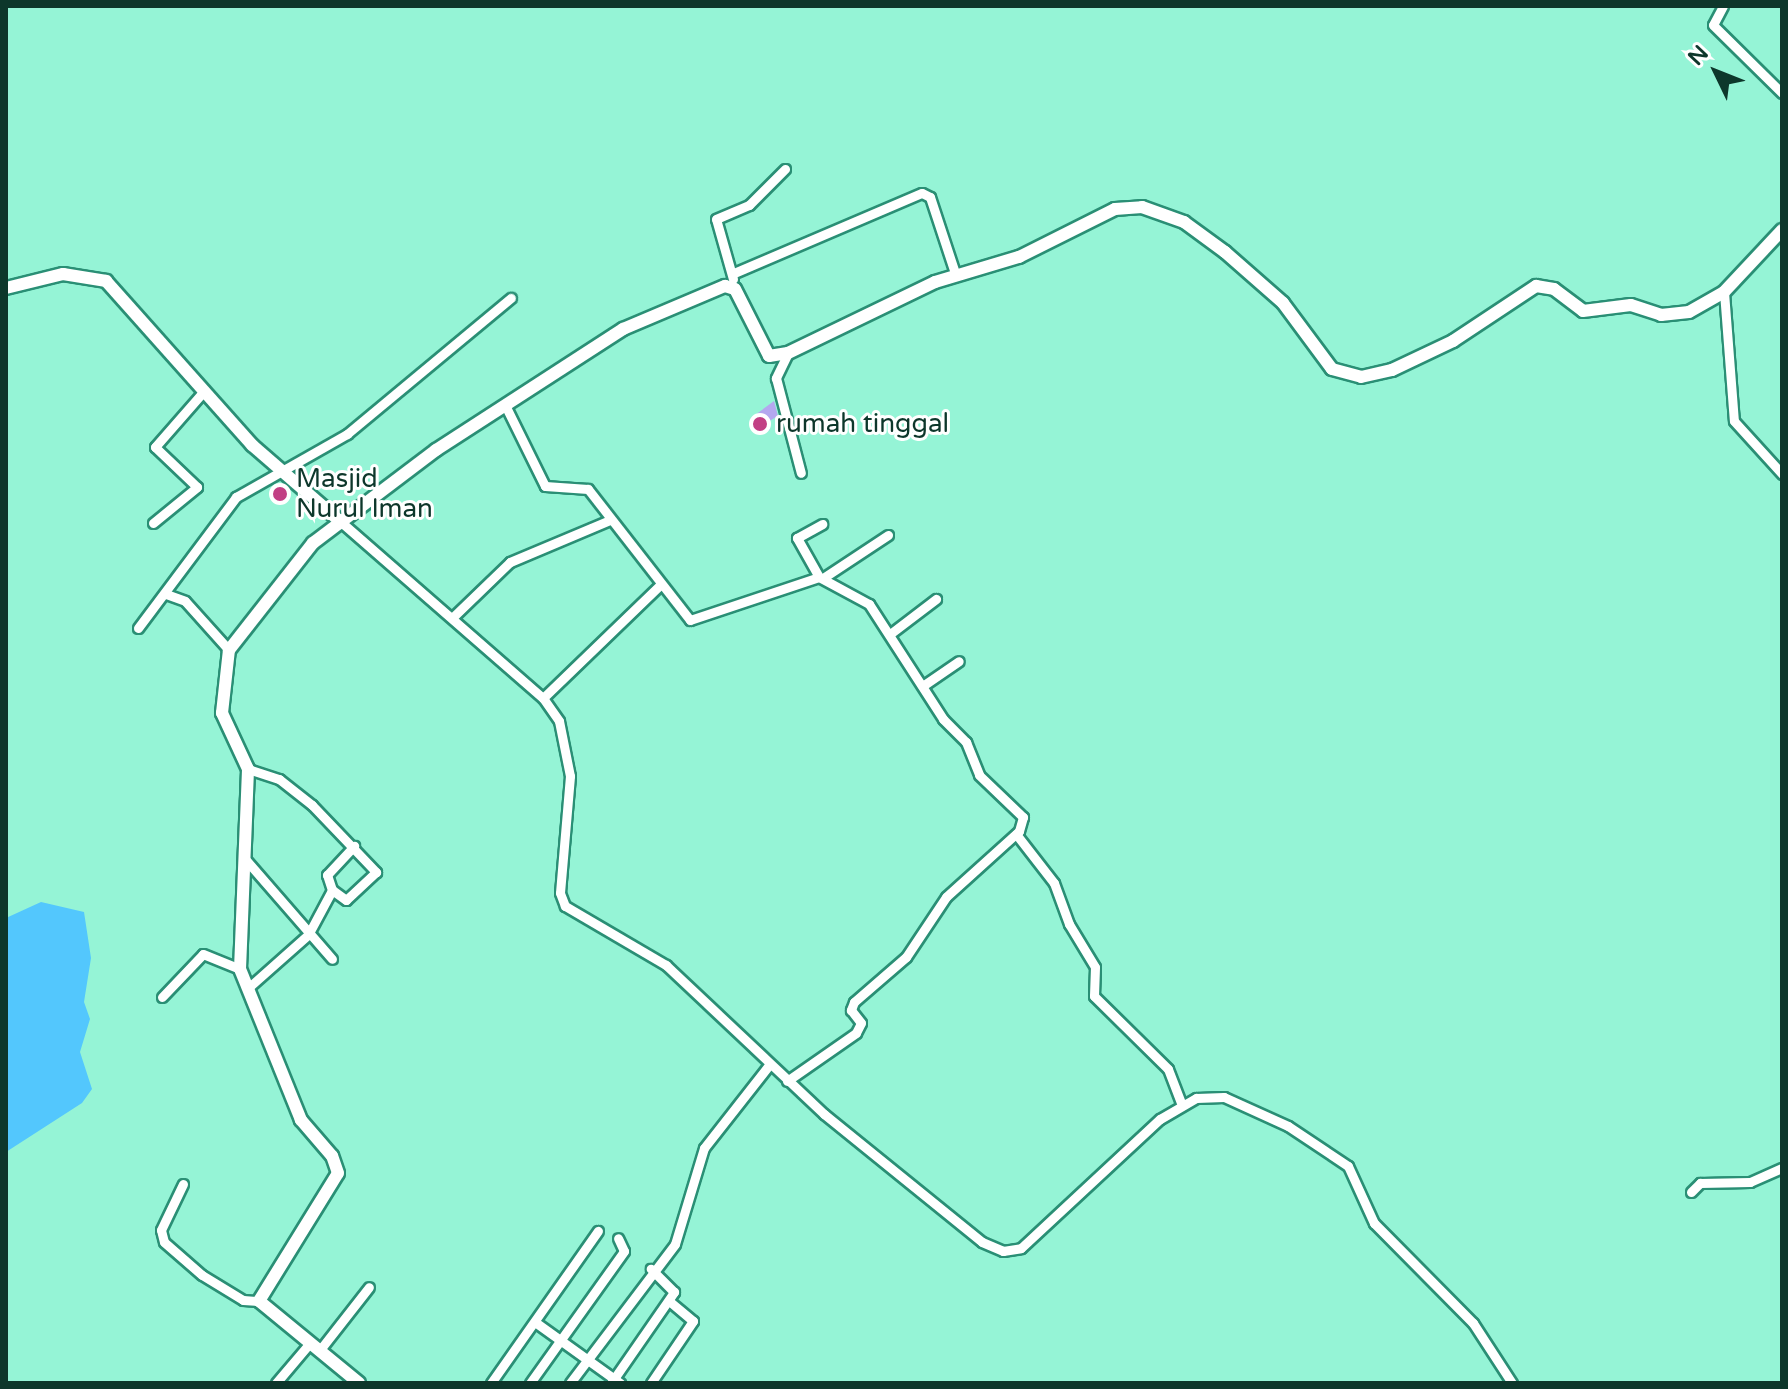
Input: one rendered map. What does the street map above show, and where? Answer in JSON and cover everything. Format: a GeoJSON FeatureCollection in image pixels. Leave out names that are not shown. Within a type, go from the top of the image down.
{"type":"FeatureCollection","features":[{"type":"Feature","properties":{"kind":"street"},"geometry":{"type":"LineString","coordinates":[[1723,6],[1714,27],[1782,93]]}},
{"type":"Feature","properties":{"kind":"street"},"geometry":{"type":"LineString","coordinates":[[785,169],[749,205],[716,219],[733,280],[769,356],[801,473]]}},
{"type":"Feature","properties":{"kind":"street"},"geometry":{"type":"LineString","coordinates":[[259,1301],[338,1173],[332,1156],[301,1120],[240,969],[248,769],[223,719],[229,650],[303,553],[341,522],[506,407],[640,319],[922,193],[930,197],[955,273]]}},
{"type":"Feature","properties":{"kind":"street"},"geometry":{"type":"LineString","coordinates":[[769,356],[788,353],[955,273],[1028,253],[1115,209],[1152,208],[1184,222],[1242,265],[1283,303],[1332,369],[1354,377],[1427,355],[1536,286],[1554,289],[1583,311],[1631,305],[1678,316],[1724,292],[1782,230]]}},
{"type":"Feature","properties":{"kind":"street"},"geometry":{"type":"LineString","coordinates":[[6,288],[63,274],[106,281],[279,470],[453,617],[543,698],[559,721],[569,760],[562,902],[666,965],[787,1081],[982,1242],[1011,1251],[1032,1240],[1123,1149],[1182,1105],[1206,1096],[1233,1100],[1342,1160],[1359,1181],[1374,1223],[1473,1323],[1512,1383]]}},
{"type":"Feature","properties":{"kind":"street"},"geometry":{"type":"LineString","coordinates":[[1724,292],[1734,421],[1782,474]]}},
{"type":"Feature","properties":{"kind":"street"},"geometry":{"type":"LineString","coordinates":[[138,628],[166,594],[223,510],[279,470],[347,434],[511,298]]}},
{"type":"Feature","properties":{"kind":"street"},"geometry":{"type":"LineString","coordinates":[[776,378],[788,353]]}},
{"type":"Feature","properties":{"kind":"street"},"geometry":{"type":"LineString","coordinates":[[153,523],[197,487],[155,447],[204,391]]}},
{"type":"Feature","properties":{"kind":"street"},"geometry":{"type":"LineString","coordinates":[[506,407],[545,486],[583,485],[660,585],[692,620],[821,578],[888,535]]}},
{"type":"Feature","properties":{"kind":"street"},"geometry":{"type":"LineString","coordinates":[[453,617],[510,562],[610,520]]}},
{"type":"Feature","properties":{"kind":"street"},"geometry":{"type":"LineString","coordinates":[[787,1081],[856,1033],[861,1023],[851,1010],[854,1002],[912,950],[950,893],[1016,834],[1023,817],[979,775],[966,742],[869,604],[821,578],[797,538],[822,524]]}},
{"type":"Feature","properties":{"kind":"street"},"geometry":{"type":"LineString","coordinates":[[543,698],[660,585]]}},
{"type":"Feature","properties":{"kind":"street"},"geometry":{"type":"LineString","coordinates":[[166,594],[185,601],[229,650]]}},
{"type":"Feature","properties":{"kind":"street"},"geometry":{"type":"LineString","coordinates":[[890,634],[936,599]]}},
{"type":"Feature","properties":{"kind":"street"},"geometry":{"type":"LineString","coordinates":[[924,685],[959,661]]}},
{"type":"Feature","properties":{"kind":"street"},"geometry":{"type":"LineString","coordinates":[[248,769],[279,779],[354,846],[377,874],[343,901],[332,890],[327,875],[354,846]]}},
{"type":"Feature","properties":{"kind":"street"},"geometry":{"type":"LineString","coordinates":[[1016,834],[1044,863],[1095,967],[1091,991],[1168,1069],[1182,1105]]}},
{"type":"Feature","properties":{"kind":"street"},"geometry":{"type":"LineString","coordinates":[[246,860],[332,959]]}},
{"type":"Feature","properties":{"kind":"street"},"geometry":{"type":"LineString","coordinates":[[248,988],[308,935],[332,890]]}},
{"type":"Feature","properties":{"kind":"street"},"geometry":{"type":"LineString","coordinates":[[162,997],[203,954],[240,969]]}},
{"type":"Feature","properties":{"kind":"street"},"geometry":{"type":"LineString","coordinates":[[570,1383],[681,1232],[704,1148],[769,1065]]}},
{"type":"Feature","properties":{"kind":"street"},"geometry":{"type":"LineString","coordinates":[[1691,1192],[1700,1183],[1737,1185],[1782,1168]]}},
{"type":"Feature","properties":{"kind":"street"},"geometry":{"type":"LineString","coordinates":[[183,1184],[160,1237],[202,1275],[243,1300],[259,1301],[359,1383]]}},
{"type":"Feature","properties":{"kind":"street"},"geometry":{"type":"LineString","coordinates":[[491,1383],[598,1231]]}},
{"type":"Feature","properties":{"kind":"street"},"geometry":{"type":"LineString","coordinates":[[530,1383],[626,1247],[618,1238]]}},
{"type":"Feature","properties":{"kind":"street"},"geometry":{"type":"LineString","coordinates":[[535,1322],[615,1381],[669,1301],[674,1286],[651,1269]]}},
{"type":"Feature","properties":{"kind":"street"},"geometry":{"type":"LineString","coordinates":[[276,1383],[314,1348],[369,1287]]}},
{"type":"Feature","properties":{"kind":"street"},"geometry":{"type":"LineString","coordinates":[[651,1383],[693,1322],[669,1301]]}},
{"type":"Feature","properties":{"kind":"water"},"geometry":{"type":"Polygon","coordinates":[[[41,902],[84,912],[91,958],[84,1002],[90,1019],[80,1052],[92,1089],[82,1103],[6,1152],[6,918],[41,902]]]}},
{"type":"Feature","properties":{"kind":"building"},"geometry":{"type":"Polygon","coordinates":[[[774,401],[778,416],[766,423],[770,430],[759,434],[751,418],[774,401]]]}},
{"type":"Feature","properties":{"kind":"place","name":"rumah tinggal"},"geometry":{"type":"Point","coordinates":[760,424]}},
{"type":"Feature","properties":{"kind":"place","name":"Masjid Nurul Iman"},"geometry":{"type":"Point","coordinates":[280,494]}}]}
